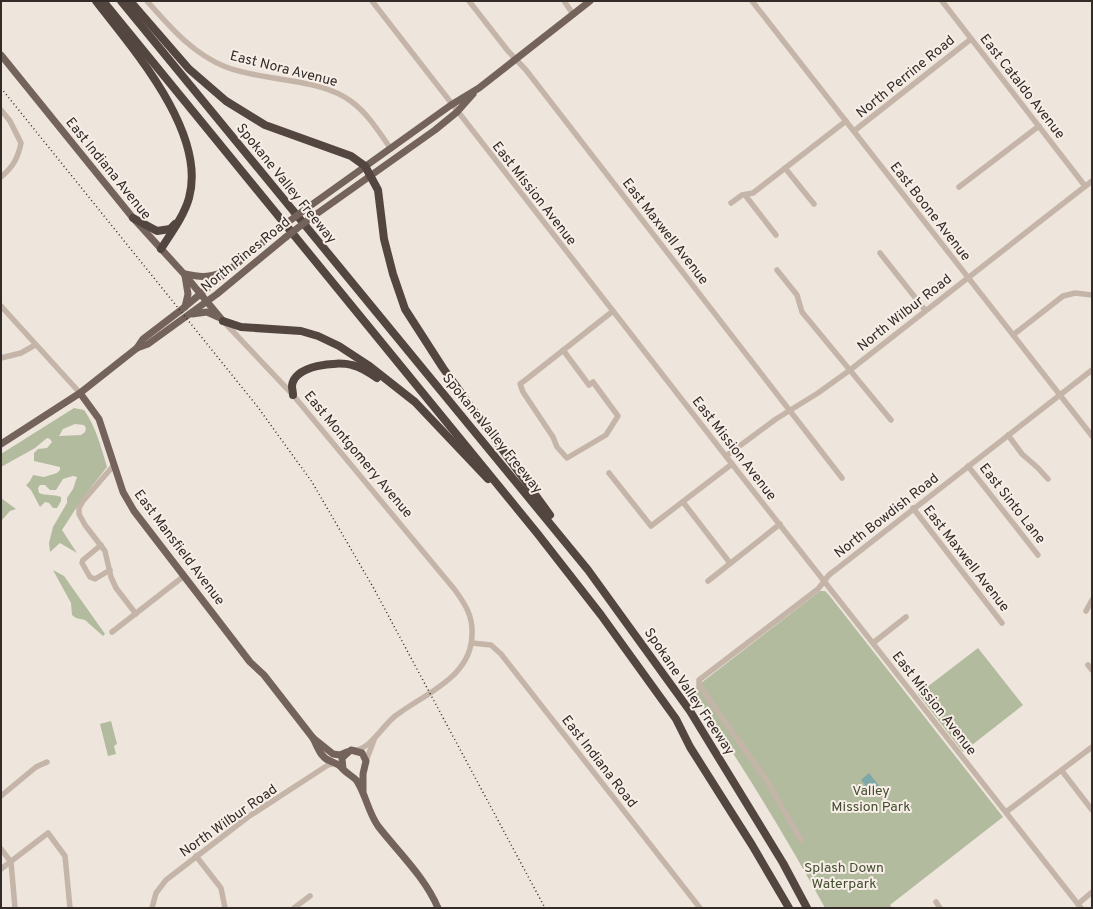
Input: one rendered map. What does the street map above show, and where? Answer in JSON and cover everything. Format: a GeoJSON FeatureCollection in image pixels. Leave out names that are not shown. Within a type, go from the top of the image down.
{"type":"FeatureCollection","features":[{"type":"Feature","properties":{"kind":"highway"},"geometry":{"type":"LineString","coordinates":[[96,1],[154,79],[176,116],[187,141],[192,167],[192,180],[189,198],[180,219],[161,248]]}},
{"type":"Feature","properties":{"kind":"highway","name":"Spokane Valley Freeway"},"geometry":{"type":"LineString","coordinates":[[103,1],[538,533],[601,615],[676,719],[690,747],[752,845],[789,908]]}},
{"type":"Feature","properties":{"kind":"highway","name":"Spokane Valley Freeway"},"geometry":{"type":"LineString","coordinates":[[120,1],[588,570],[690,711],[772,843],[808,908]]}},
{"type":"Feature","properties":{"kind":"highway"},"geometry":{"type":"LineString","coordinates":[[130,1],[189,69],[231,104],[265,124],[351,156],[365,166],[378,190],[384,239],[393,274],[405,309],[443,368],[588,570]]}},
{"type":"Feature","properties":{"kind":"highway"},"geometry":{"type":"LineString","coordinates":[[133,218],[157,231],[170,229],[180,219]]}},
{"type":"Feature","properties":{"kind":"highway"},"geometry":{"type":"LineString","coordinates":[[223,321],[241,327],[286,329],[318,336],[339,346],[368,365],[415,402],[538,533]]}},
{"type":"Feature","properties":{"kind":"highway"},"geometry":{"type":"LineString","coordinates":[[293,395],[292,385],[299,374],[316,366],[342,363],[361,368],[415,402]]}},
{"type":"Feature","properties":{"kind":"main road","name":"North Pines Road"},"geometry":{"type":"LineString","coordinates":[[1,444],[80,393],[137,348],[143,339],[184,308],[302,211],[451,105],[479,88],[590,1]]}},
{"type":"Feature","properties":{"kind":"main road","name":"East Indiana Avenue"},"geometry":{"type":"LineString","coordinates":[[1,55],[133,218],[201,294]]}},
{"type":"Feature","properties":{"kind":"main road","name":"North Pines Road"},"geometry":{"type":"LineString","coordinates":[[137,348],[148,344],[188,315],[308,220],[435,130],[457,112],[479,88]]}},
{"type":"Feature","properties":{"kind":"main road"},"geometry":{"type":"LineString","coordinates":[[184,308],[188,294],[184,274],[207,277],[230,270]]}},
{"type":"Feature","properties":{"kind":"main road","name":"East Montgomery Avenue"},"geometry":{"type":"LineString","coordinates":[[201,294],[223,321]]}},
{"type":"Feature","properties":{"kind":"main road"},"geometry":{"type":"LineString","coordinates":[[188,315],[207,312],[214,314],[223,321]]}},
{"type":"Feature","properties":{"kind":"main road","name":"East Mansfield Avenue"},"geometry":{"type":"LineString","coordinates":[[80,393],[99,419],[128,502],[250,662],[264,675],[313,738],[333,754],[340,755],[347,752]]}},
{"type":"Feature","properties":{"kind":"main road","name":"East Mansfield Avenue"},"geometry":{"type":"LineString","coordinates":[[313,738],[317,748],[326,759]]}},
{"type":"Feature","properties":{"kind":"main road"},"geometry":{"type":"LineString","coordinates":[[343,769],[342,758],[347,752],[355,750],[362,753],[366,761],[364,769],[363,792]]}},
{"type":"Feature","properties":{"kind":"main road"},"geometry":{"type":"LineString","coordinates":[[326,759],[337,763],[356,780],[363,792],[369,812],[427,888],[438,908]]}},
{"type":"Feature","properties":{"kind":"main road"},"geometry":{"type":"LineString","coordinates":[[350,775],[358,775],[364,769]]}},
{"type":"Feature","properties":{"kind":"street","name":"East Nora Avenue"},"geometry":{"type":"LineString","coordinates":[[147,1],[190,45],[225,67],[252,75],[325,88],[340,94],[361,110],[391,149]]}},
{"type":"Feature","properties":{"kind":"street","name":"East Mission Avenue"},"geometry":{"type":"LineString","coordinates":[[372,1],[451,105],[1080,906]]}},
{"type":"Feature","properties":{"kind":"street","name":"East Maxwell Avenue"},"geometry":{"type":"LineString","coordinates":[[469,1],[526,70],[842,478]]}},
{"type":"Feature","properties":{"kind":"street"},"geometry":{"type":"LineString","coordinates":[[564,1],[574,14]]}},
{"type":"Feature","properties":{"kind":"street","name":"East Boone Avenue"},"geometry":{"type":"LineString","coordinates":[[752,1],[1092,436]]}},
{"type":"Feature","properties":{"kind":"street","name":"East Cataldo Avenue"},"geometry":{"type":"LineString","coordinates":[[942,1],[1085,186]]}},
{"type":"Feature","properties":{"kind":"street","name":"North Perrine Road"},"geometry":{"type":"LineString","coordinates":[[854,131],[971,39]]}},
{"type":"Feature","properties":{"kind":"street"},"geometry":{"type":"LineString","coordinates":[[1,110],[18,134],[21,143],[19,153],[10,170],[1,177]]}},
{"type":"Feature","properties":{"kind":"street"},"geometry":{"type":"LineString","coordinates":[[731,204],[745,195],[752,193],[846,121]]}},
{"type":"Feature","properties":{"kind":"street"},"geometry":{"type":"LineString","coordinates":[[959,186],[1039,126]]}},
{"type":"Feature","properties":{"kind":"street"},"geometry":{"type":"LineString","coordinates":[[785,168],[814,204]]}},
{"type":"Feature","properties":{"kind":"street","name":"North Wilbur Road"},"geometry":{"type":"LineString","coordinates":[[726,456],[776,419],[850,370],[1092,181]]}},
{"type":"Feature","properties":{"kind":"street"},"geometry":{"type":"LineString","coordinates":[[745,195],[776,235]]}},
{"type":"Feature","properties":{"kind":"street"},"geometry":{"type":"LineString","coordinates":[[880,254],[925,310]]}},
{"type":"Feature","properties":{"kind":"street"},"geometry":{"type":"LineString","coordinates":[[777,270],[797,295],[802,312],[891,420]]}},
{"type":"Feature","properties":{"kind":"street"},"geometry":{"type":"LineString","coordinates":[[1013,335],[1063,296],[1075,293],[1092,294]]}},
{"type":"Feature","properties":{"kind":"street","name":"East Mansfield Avenue"},"geometry":{"type":"LineString","coordinates":[[1,306],[80,393]]}},
{"type":"Feature","properties":{"kind":"street"},"geometry":{"type":"LineString","coordinates":[[563,350],[589,385],[593,382],[618,416],[606,435],[567,458],[557,447],[553,437],[523,392],[520,384],[563,350],[613,311]]}},
{"type":"Feature","properties":{"kind":"street","name":"East Montgomery Avenue"},"geometry":{"type":"LineString","coordinates":[[223,321],[293,395],[465,604],[473,622],[472,643],[467,658],[459,670],[430,694],[390,721],[375,738]]}},
{"type":"Feature","properties":{"kind":"street"},"geometry":{"type":"LineString","coordinates":[[1,358],[21,353],[35,345]]}},
{"type":"Feature","properties":{"kind":"street","name":"North Bowdish Road"},"geometry":{"type":"LineString","coordinates":[[801,840],[767,781],[703,692],[698,682],[818,589],[828,575],[1092,370]]}},
{"type":"Feature","properties":{"kind":"street"},"geometry":{"type":"LineString","coordinates":[[1008,435],[1022,454],[1048,479]]}},
{"type":"Feature","properties":{"kind":"street"},"geometry":{"type":"LineString","coordinates":[[609,472],[651,526],[732,464]]}},
{"type":"Feature","properties":{"kind":"street"},"geometry":{"type":"LineString","coordinates":[[114,465],[90,490],[79,508],[79,514],[85,525],[101,545],[107,558],[116,588],[136,614]]}},
{"type":"Feature","properties":{"kind":"street","name":"East Sinto Lane"},"geometry":{"type":"LineString","coordinates":[[968,466],[1038,555]]}},
{"type":"Feature","properties":{"kind":"street"},"geometry":{"type":"LineString","coordinates":[[683,502],[730,563]]}},
{"type":"Feature","properties":{"kind":"street","name":"East Maxwell Avenue"},"geometry":{"type":"LineString","coordinates":[[913,508],[1002,623]]}},
{"type":"Feature","properties":{"kind":"street"},"geometry":{"type":"LineString","coordinates":[[708,581],[780,524]]}},
{"type":"Feature","properties":{"kind":"street"},"geometry":{"type":"LineString","coordinates":[[101,545],[83,560],[82,563],[90,577],[95,579],[110,570]]}},
{"type":"Feature","properties":{"kind":"street"},"geometry":{"type":"LineString","coordinates":[[112,632],[184,576]]}},
{"type":"Feature","properties":{"kind":"street"},"geometry":{"type":"LineString","coordinates":[[1086,611],[1092,600]]}},
{"type":"Feature","properties":{"kind":"street"},"geometry":{"type":"LineString","coordinates":[[873,643],[906,617]]}},
{"type":"Feature","properties":{"kind":"street","name":"East Indiana Road"},"geometry":{"type":"LineString","coordinates":[[472,643],[491,645],[501,654],[700,908]]}},
{"type":"Feature","properties":{"kind":"street"},"geometry":{"type":"LineString","coordinates":[[355,750],[365,748],[375,738]]}},
{"type":"Feature","properties":{"kind":"street"},"geometry":{"type":"LineString","coordinates":[[366,761],[375,738]]}},
{"type":"Feature","properties":{"kind":"street"},"geometry":{"type":"LineString","coordinates":[[1006,812],[1092,747]]}},
{"type":"Feature","properties":{"kind":"street"},"geometry":{"type":"LineString","coordinates":[[322,769],[326,759]]}},
{"type":"Feature","properties":{"kind":"street"},"geometry":{"type":"LineString","coordinates":[[1,796],[36,767],[47,762]]}},
{"type":"Feature","properties":{"kind":"street","name":"North Wilbur Road"},"geometry":{"type":"LineString","coordinates":[[152,908],[156,892],[166,880],[196,856],[248,817],[331,763],[337,763]]}},
{"type":"Feature","properties":{"kind":"street"},"geometry":{"type":"LineString","coordinates":[[1062,771],[1092,810]]}},
{"type":"Feature","properties":{"kind":"street"},"geometry":{"type":"LineString","coordinates":[[1,869],[48,833],[65,856],[70,908]]}},
{"type":"Feature","properties":{"kind":"street"},"geometry":{"type":"LineString","coordinates":[[1,849],[11,862],[15,908]]}},
{"type":"Feature","properties":{"kind":"street"},"geometry":{"type":"LineString","coordinates":[[196,856],[222,888],[225,908]]}},
{"type":"Feature","properties":{"kind":"street"},"geometry":{"type":"LineString","coordinates":[[1080,906],[1092,892]]}},
{"type":"Feature","properties":{"kind":"street"},"geometry":{"type":"LineString","coordinates":[[294,908],[310,896]]}},
{"type":"Feature","properties":{"kind":"street"},"geometry":{"type":"LineString","coordinates":[[936,902],[940,908]]}},
{"type":"Feature","properties":{"kind":"green space"},"geometry":{"type":"Polygon","coordinates":[[[74,408],[84,410],[95,430],[107,467],[82,499],[62,530],[77,553],[60,543],[50,552],[49,543],[53,527],[67,503],[67,498],[73,489],[77,477],[73,476],[63,479],[56,490],[50,490],[45,485],[40,485],[38,488],[39,493],[61,497],[61,501],[57,508],[53,508],[49,503],[45,502],[40,507],[31,490],[26,485],[33,475],[44,477],[57,473],[60,470],[60,467],[34,461],[34,453],[38,449],[47,448],[52,442],[50,439],[47,438],[35,448],[1,467],[1,454],[74,408]],[[75,424],[63,429],[59,436],[81,435],[85,432],[86,428],[84,425],[75,424]]]}},
{"type":"Feature","properties":{"kind":"green space"},"geometry":{"type":"Polygon","coordinates":[[[1,498],[16,509],[10,511],[1,521],[1,498]]]}},
{"type":"Feature","properties":{"kind":"green space"},"geometry":{"type":"Polygon","coordinates":[[[53,570],[64,576],[105,634],[103,636],[85,620],[76,618],[72,615],[71,603],[53,570]]]}},
{"type":"Feature","properties":{"kind":"green space","name":"Valley Mission Park"},"geometry":{"type":"Polygon","coordinates":[[[820,591],[825,591],[829,595],[1003,817],[890,905],[892,908],[825,908],[794,852],[727,743],[692,690],[820,591]]]}},
{"type":"Feature","properties":{"kind":"green space"},"geometry":{"type":"Polygon","coordinates":[[[978,648],[1023,705],[963,752],[918,694],[978,648]]]}},
{"type":"Feature","properties":{"kind":"green space"},"geometry":{"type":"Polygon","coordinates":[[[111,721],[117,744],[114,746],[116,754],[108,756],[100,724],[111,721]]]}},
{"type":"Feature","properties":{"kind":"water"},"geometry":{"type":"Polygon","coordinates":[[[869,773],[880,787],[872,794],[861,780],[869,773]]]}},
{"type":"Feature","properties":{"kind":"railway"},"geometry":{"type":"LineString","coordinates":[[1,88],[257,406],[312,482],[373,587],[545,908]]}},
{"type":"Feature","properties":{"kind":"park label","name":"Splash Down Waterpark"},"geometry":{"type":"Point","coordinates":[844,876]}}]}
